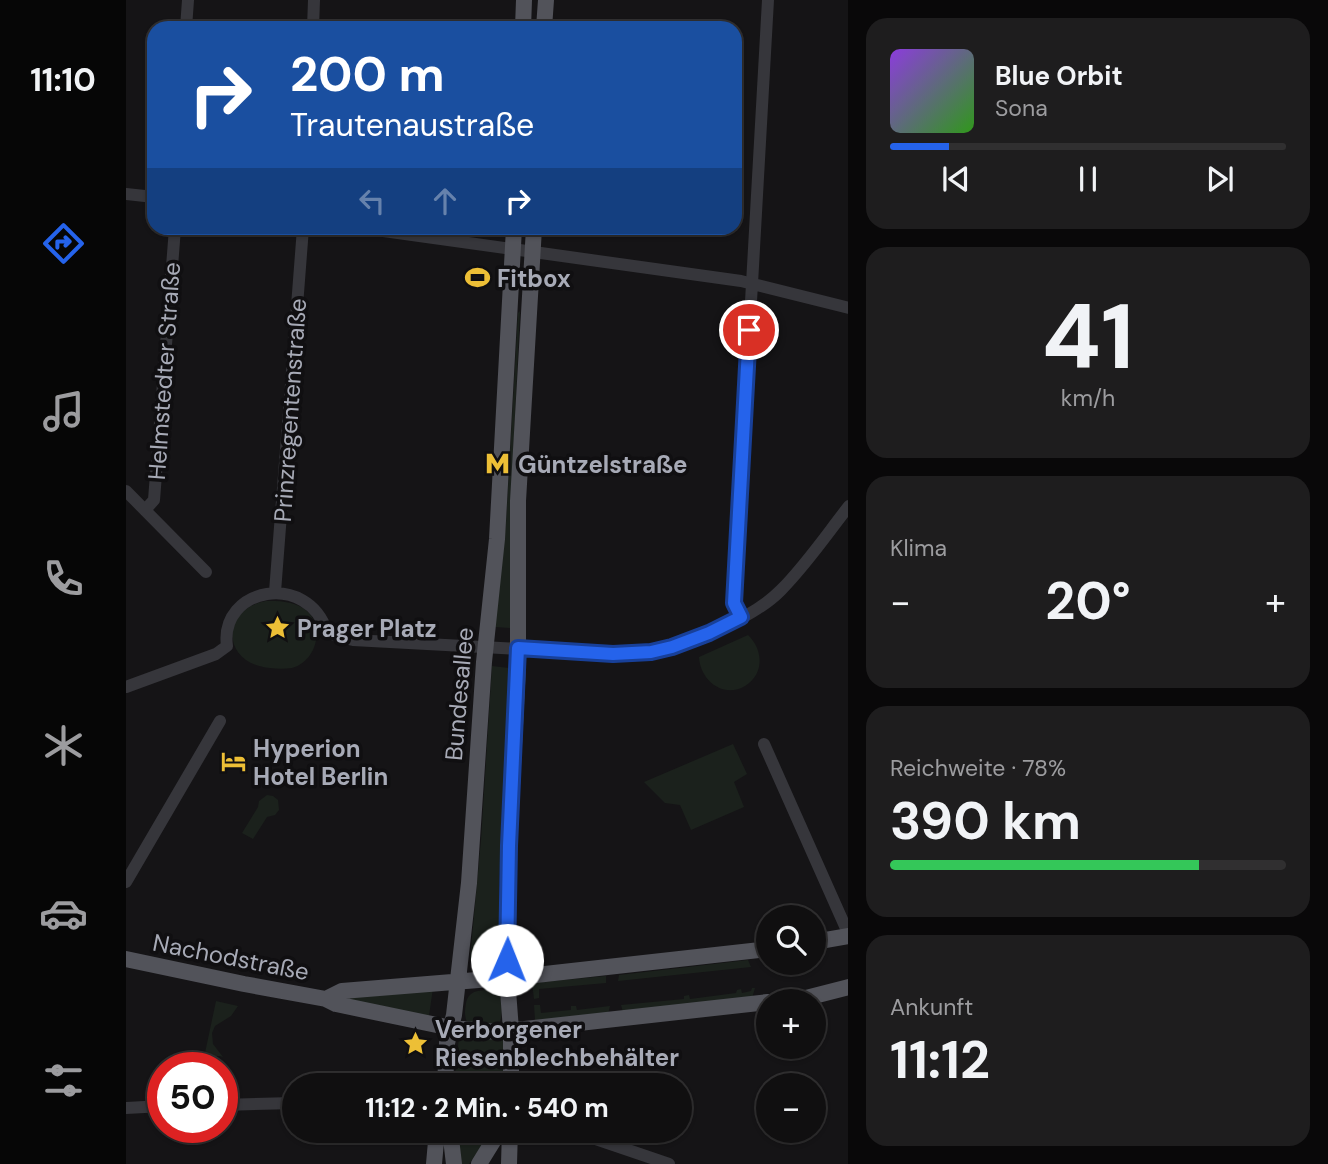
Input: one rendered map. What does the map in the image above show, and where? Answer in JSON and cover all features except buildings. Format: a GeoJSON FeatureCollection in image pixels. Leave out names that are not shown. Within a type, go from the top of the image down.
{"type":"FeatureCollection","features":[{"type":"Feature","properties":{"kind":"main road"},"geometry":{"type":"LineString","coordinates":[[523,21],[524,0]]}},
{"type":"Feature","properties":{"kind":"main road"},"geometry":{"type":"LineString","coordinates":[[544,21],[546,0]]}},
{"type":"Feature","properties":{"kind":"main road","name":"Bundesallee"},"geometry":{"type":"LineString","coordinates":[[446,1073],[469,883],[474,781],[497,539],[514,235]]}},
{"type":"Feature","properties":{"kind":"main road"},"geometry":{"type":"LineString","coordinates":[[511,1073],[507,977],[509,846],[518,648],[518,501],[534,235]]}},
{"type":"Feature","properties":{"kind":"main road"},"geometry":{"type":"LineString","coordinates":[[510,306],[529,307]]}},
{"type":"Feature","properties":{"kind":"main road"},"geometry":{"type":"LineString","coordinates":[[826,940],[848,935]]}},
{"type":"Feature","properties":{"kind":"main road","name":"Nachodstraße"},"geometry":{"type":"LineString","coordinates":[[326,999],[342,991],[458,982],[756,951]]}},
{"type":"Feature","properties":{"kind":"main road","name":"Nachodstraße"},"geometry":{"type":"LineString","coordinates":[[126,959],[326,999],[349,1007],[451,1028],[498,1032],[756,1003]]}},
{"type":"Feature","properties":{"kind":"main road"},"geometry":{"type":"LineString","coordinates":[[826,993],[848,988]]}},
{"type":"Feature","properties":{"kind":"main road"},"geometry":{"type":"LineString","coordinates":[[434,1164],[436,1143]]}},
{"type":"Feature","properties":{"kind":"main road"},"geometry":{"type":"LineString","coordinates":[[452,1143],[454,1164]]}},
{"type":"Feature","properties":{"kind":"main road"},"geometry":{"type":"LineString","coordinates":[[480,1164],[492,1143]]}},
{"type":"Feature","properties":{"kind":"main road"},"geometry":{"type":"LineString","coordinates":[[509,1164],[510,1143]]}},
{"type":"Feature","properties":{"kind":"street"},"geometry":{"type":"LineString","coordinates":[[186,21],[188,0]]}},
{"type":"Feature","properties":{"kind":"street"},"geometry":{"type":"LineString","coordinates":[[313,21],[314,0]]}},
{"type":"Feature","properties":{"kind":"street"},"geometry":{"type":"LineString","coordinates":[[741,617],[734,603],[768,0]]}},
{"type":"Feature","properties":{"kind":"street"},"geometry":{"type":"LineString","coordinates":[[126,194],[147,196]]}},
{"type":"Feature","properties":{"kind":"street","name":"Helmstedter Straße"},"geometry":{"type":"LineString","coordinates":[[145,510],[154,500],[174,235]]}},
{"type":"Feature","properties":{"kind":"street","name":"Prinzregentenstraße"},"geometry":{"type":"LineString","coordinates":[[275,592],[302,235]]}},
{"type":"Feature","properties":{"kind":"street"},"geometry":{"type":"LineString","coordinates":[[412,235],[741,281],[848,308]]}},
{"type":"Feature","properties":{"kind":"street"},"geometry":{"type":"LineString","coordinates":[[126,491],[206,572]]}},
{"type":"Feature","properties":{"kind":"street"},"geometry":{"type":"LineString","coordinates":[[126,687],[191,664],[227,646],[226,632],[236,612],[251,599],[275,592],[287,593],[308,603],[321,616],[327,632],[353,640],[613,654],[651,652],[672,647],[741,617],[779,592],[848,507]]}},
{"type":"Feature","properties":{"kind":"street"},"geometry":{"type":"LineString","coordinates":[[126,882],[220,721]]}},
{"type":"Feature","properties":{"kind":"street"},"geometry":{"type":"LineString","coordinates":[[764,744],[848,933]]}},
{"type":"Feature","properties":{"kind":"street"},"geometry":{"type":"LineString","coordinates":[[238,1105],[282,1103]]}},
{"type":"Feature","properties":{"kind":"street"},"geometry":{"type":"LineString","coordinates":[[126,1108],[147,1107]]}},
{"type":"Feature","properties":{"kind":"street"},"geometry":{"type":"LineString","coordinates":[[607,1143],[669,1164]]}},
{"type":"Feature","properties":{"kind":"shaded area"},"geometry":{"type":"Polygon","coordinates":[[[520,311],[510,522],[510,628],[495,627],[506,522],[520,311]]]}},
{"type":"Feature","properties":{"kind":"shaded area"},"geometry":{"type":"Polygon","coordinates":[[[266,601],[280,601],[303,608],[315,623],[316,641],[313,650],[301,664],[281,669],[254,664],[242,657],[235,647],[232,636],[240,614],[251,606],[266,601]]]}},
{"type":"Feature","properties":{"kind":"shaded area"},"geometry":{"type":"Polygon","coordinates":[[[748,635],[759,654],[756,675],[745,686],[737,689],[721,689],[714,685],[704,673],[699,657],[748,635]]]}},
{"type":"Feature","properties":{"kind":"shaded area"},"geometry":{"type":"Polygon","coordinates":[[[492,666],[509,668],[499,887],[500,955],[470,959],[481,840],[492,666]]]}},
{"type":"Feature","properties":{"kind":"shaded area"},"geometry":{"type":"Polygon","coordinates":[[[733,744],[747,774],[734,782],[744,807],[691,830],[680,805],[665,803],[644,782],[733,744]]]}},
{"type":"Feature","properties":{"kind":"shaded area"},"geometry":{"type":"Polygon","coordinates":[[[267,795],[278,800],[279,810],[275,815],[267,817],[253,839],[242,833],[259,801],[267,795]]]}},
{"type":"Feature","properties":{"kind":"shaded area"},"geometry":{"type":"Polygon","coordinates":[[[748,960],[751,967],[618,981],[619,975],[748,960]]]}},
{"type":"Feature","properties":{"kind":"shaded area"},"geometry":{"type":"Polygon","coordinates":[[[606,976],[606,983],[539,989],[539,998],[534,999],[532,983],[606,976]]]}},
{"type":"Feature","properties":{"kind":"shaded area"},"geometry":{"type":"Polygon","coordinates":[[[433,988],[429,1016],[343,999],[343,996],[433,988]]]}},
{"type":"Feature","properties":{"kind":"shaded area"},"geometry":{"type":"Polygon","coordinates":[[[755,988],[752,998],[623,1012],[621,1005],[684,999],[684,996],[689,995],[690,999],[736,993],[741,989],[742,993],[751,991],[755,988]]]}},
{"type":"Feature","properties":{"kind":"shaded area"},"geometry":{"type":"Polygon","coordinates":[[[497,990],[502,1005],[500,1022],[467,1022],[465,1008],[470,995],[478,991],[497,990]]]}},
{"type":"Feature","properties":{"kind":"shaded area"},"geometry":{"type":"Polygon","coordinates":[[[216,1001],[238,1006],[231,1016],[215,1026],[212,1033],[213,1044],[219,1052],[205,1052],[216,1001]]]}},
{"type":"Feature","properties":{"kind":"shaded area"},"geometry":{"type":"Polygon","coordinates":[[[534,1005],[540,1005],[541,1013],[571,1010],[571,1006],[576,1006],[577,1010],[610,1006],[608,1014],[535,1020],[534,1005]]]}},
{"type":"Feature","properties":{"kind":"shaded area"},"geometry":{"type":"Polygon","coordinates":[[[459,1037],[505,1040],[504,1073],[455,1073],[459,1037]]]}},
{"type":"Feature","properties":{"kind":"shaded area"},"geometry":{"type":"Polygon","coordinates":[[[456,1143],[484,1143],[469,1164],[458,1164],[456,1143]]]}},
{"type":"Feature","properties":{"kind":"place","name":"Fitbox"},"geometry":{"type":"Point","coordinates":[477,278]}},
{"type":"Feature","properties":{"kind":"place","name":"Güntzelstraße"},"geometry":{"type":"Point","coordinates":[498,464]}},
{"type":"Feature","properties":{"kind":"place","name":"Prager Platz"},"geometry":{"type":"Point","coordinates":[277,628]}},
{"type":"Feature","properties":{"kind":"place","name":"Hyperion Hotel Berlin"},"geometry":{"type":"Point","coordinates":[233,762]}},
{"type":"Feature","properties":{"kind":"place","name":"Verborgener Riesenblechbehälter"},"geometry":{"type":"Point","coordinates":[415,1043]}},
{"type":"Feature","properties":{"kind":"route"},"geometry":{"type":"LineString","coordinates":[[507,960],[518,648],[639,654],[672,647],[741,617],[734,603],[749,330]]}}]}
